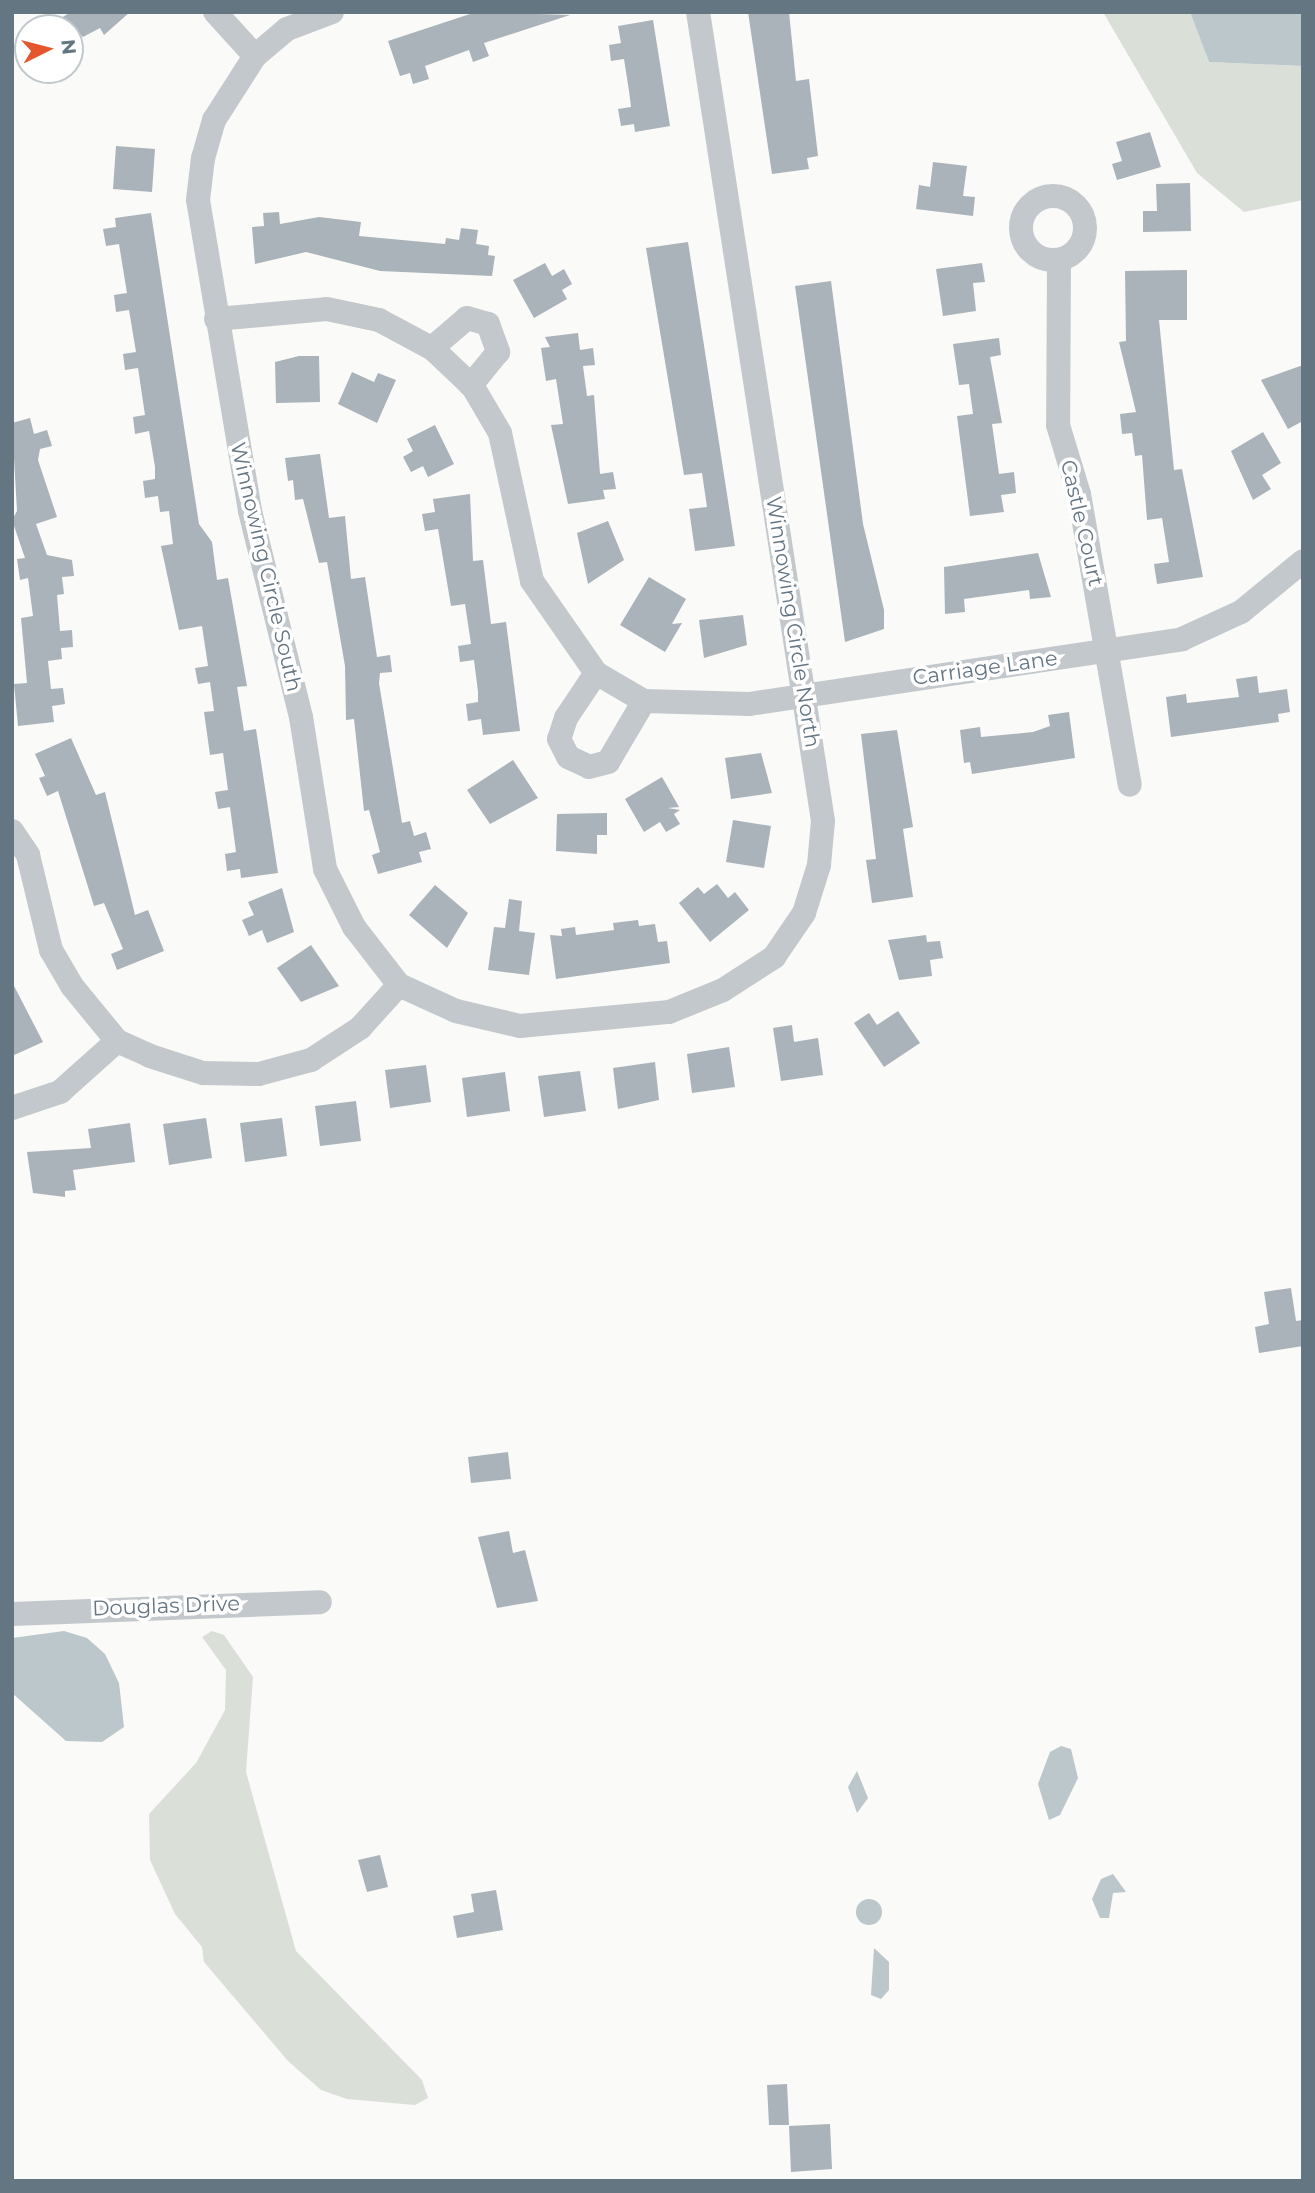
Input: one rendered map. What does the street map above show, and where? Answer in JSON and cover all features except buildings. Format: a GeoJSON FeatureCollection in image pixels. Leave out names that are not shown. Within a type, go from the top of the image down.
{"type":"FeatureCollection","features":[{"type":"Feature","properties":{"kind":"street"},"geometry":{"type":"LineString","coordinates":[[215,12],[255,56]]}},
{"type":"Feature","properties":{"kind":"street","name":"Winnowing Circle South"},"geometry":{"type":"LineString","coordinates":[[332,12],[287,29],[255,56],[214,120],[203,158],[198,200],[250,511],[300,717],[326,869],[355,927],[399,985],[456,1011],[520,1026]]}},
{"type":"Feature","properties":{"kind":"street","name":"Winnowing Circle North"},"geometry":{"type":"LineString","coordinates":[[520,1026],[668,1012],[723,990],[775,957],[804,913],[819,865],[823,821],[698,12]]}},
{"type":"Feature","properties":{"kind":"street","name":"Castle Court"},"geometry":{"type":"LineString","coordinates":[[1059,260],[1058,425],[1080,494],[1109,650],[1130,785]]}},
{"type":"Feature","properties":{"kind":"street","name":"Carriage Lane"},"geometry":{"type":"LineString","coordinates":[[216,319],[327,309],[379,320],[432,348],[471,385],[500,433],[532,581],[596,673],[645,701],[711,706],[805,696],[1109,650],[1208,628],[1241,612],[1303,561]]}},
{"type":"Feature","properties":{"kind":"street"},"geometry":{"type":"LineString","coordinates":[[432,348],[467,317],[488,324],[498,352],[471,385]]}},
{"type":"Feature","properties":{"kind":"street"},"geometry":{"type":"LineString","coordinates":[[596,673],[566,718],[559,739],[568,757],[589,767],[608,762],[645,701]]}},
{"type":"Feature","properties":{"kind":"street"},"geometry":{"type":"LineString","coordinates":[[12,831],[28,855],[51,950],[92,1016],[117,1041],[204,1073],[259,1074],[311,1060],[360,1028],[399,985]]}},
{"type":"Feature","properties":{"kind":"street"},"geometry":{"type":"LineString","coordinates":[[12,1108],[60,1092],[117,1041]]}},
{"type":"Feature","properties":{"kind":"street","name":"Douglas Drive"},"geometry":{"type":"LineString","coordinates":[[12,1614],[320,1602]]}},
{"type":"Feature","properties":{"kind":"shaded area"},"geometry":{"type":"Polygon","coordinates":[[[1103,12],[1190,12],[1209,62],[1303,66],[1303,200],[1244,212],[1197,173],[1103,12]]]}},
{"type":"Feature","properties":{"kind":"shaded area"},"geometry":{"type":"Polygon","coordinates":[[[1190,12],[1303,12],[1303,66],[1209,62],[1190,12]]]}},
{"type":"Feature","properties":{"kind":"shaded area"},"geometry":{"type":"Polygon","coordinates":[[[64,1631],[87,1638],[105,1654],[119,1683],[124,1727],[102,1742],[66,1741],[12,1693],[12,1638],[64,1631]]]}},
{"type":"Feature","properties":{"kind":"shaded area"},"geometry":{"type":"Polygon","coordinates":[[[212,1631],[224,1635],[253,1677],[246,1772],[296,1951],[422,2080],[428,2098],[415,2105],[347,2099],[321,2090],[288,2061],[204,1962],[202,1947],[175,1914],[150,1860],[149,1814],[196,1763],[225,1710],[226,1670],[202,1637],[212,1631]]]}},
{"type":"Feature","properties":{"kind":"shaded area"},"geometry":{"type":"Polygon","coordinates":[[[1061,1746],[1071,1749],[1078,1778],[1060,1815],[1049,1820],[1038,1784],[1050,1752],[1061,1746]]]}},
{"type":"Feature","properties":{"kind":"shaded area"},"geometry":{"type":"Polygon","coordinates":[[[857,1771],[868,1798],[857,1813],[848,1787],[857,1771]]]}},
{"type":"Feature","properties":{"kind":"shaded area"},"geometry":{"type":"Polygon","coordinates":[[[1113,1874],[1126,1892],[1113,1893],[1109,1918],[1100,1918],[1092,1899],[1101,1879],[1113,1874]]]}},
{"type":"Feature","properties":{"kind":"shaded area"},"geometry":{"type":"Polygon","coordinates":[[[869,1899],[878,1903],[882,1912],[878,1921],[869,1925],[860,1921],[856,1912],[860,1903],[869,1899]]]}},
{"type":"Feature","properties":{"kind":"shaded area"},"geometry":{"type":"Polygon","coordinates":[[[874,1948],[889,1962],[889,1990],[881,1999],[871,1995],[874,1948]]]}}]}
